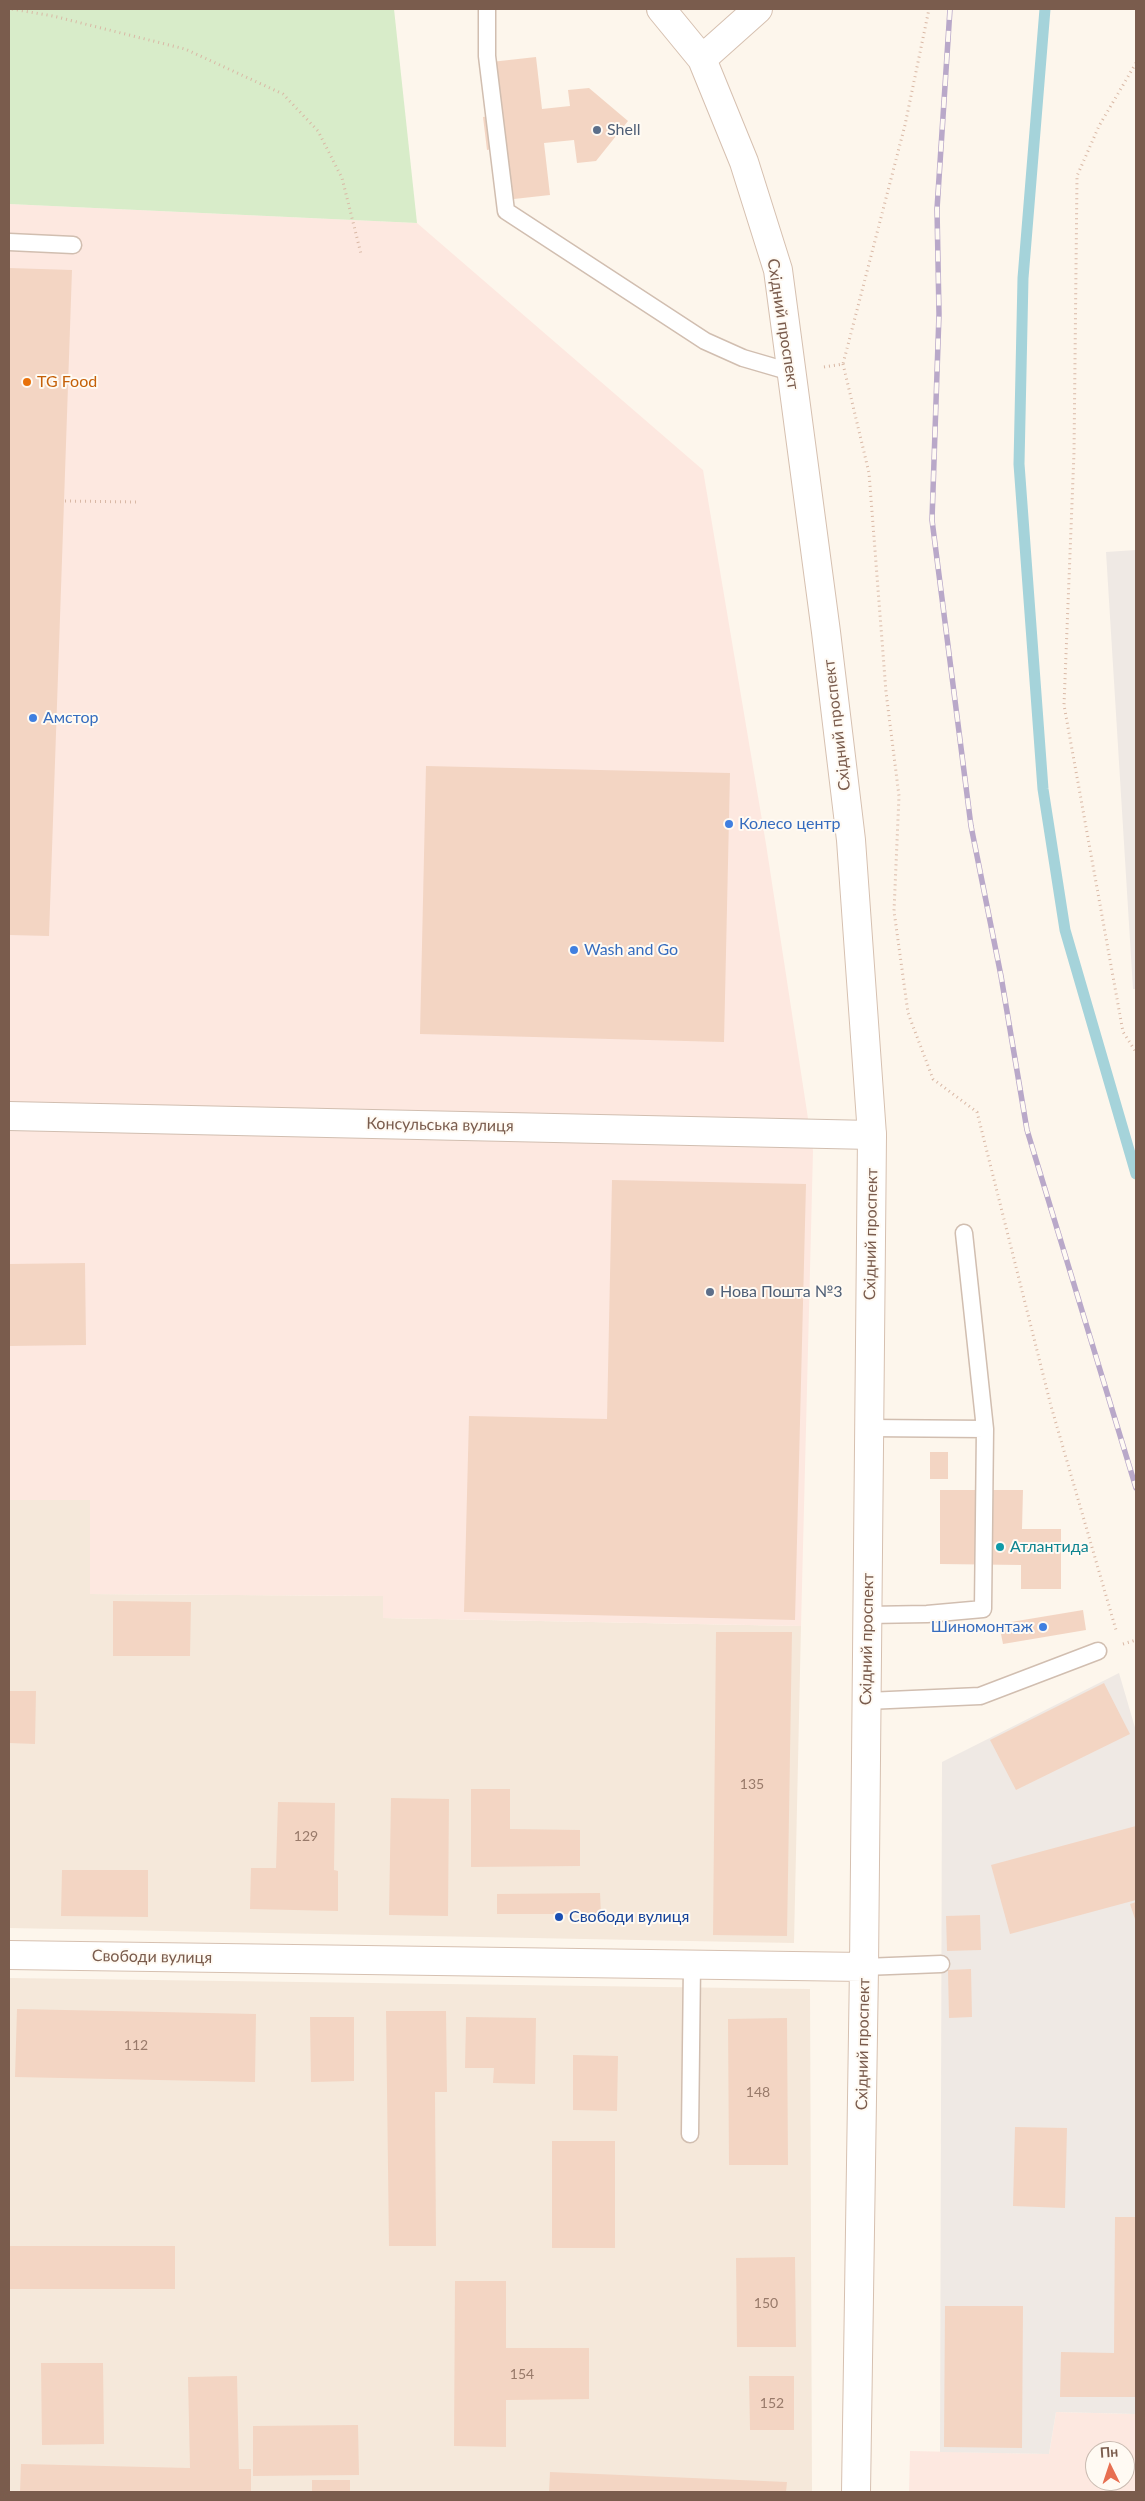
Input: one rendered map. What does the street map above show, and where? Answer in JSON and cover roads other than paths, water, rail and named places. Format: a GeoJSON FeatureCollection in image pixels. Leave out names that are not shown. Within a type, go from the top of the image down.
{"type":"FeatureCollection","features":[{"type":"Feature","properties":{"kind":"main road","name":"Східний проспект"},"geometry":{"type":"LineString","coordinates":[[660,9],[702,59],[744,162],[778,270],[826,632],[850,840],[872,1135],[864,1967],[856,2492]]}},
{"type":"Feature","properties":{"kind":"main road"},"geometry":{"type":"LineString","coordinates":[[702,59],[758,9]]}},
{"type":"Feature","properties":{"kind":"main road","name":"Консульська вулиця"},"geometry":{"type":"LineString","coordinates":[[9,1116],[872,1135]]}},
{"type":"Feature","properties":{"kind":"main road","name":"Свободи вулиця"},"geometry":{"type":"LineString","coordinates":[[9,1955],[864,1967]]}},
{"type":"Feature","properties":{"kind":"lane"},"geometry":{"type":"LineString","coordinates":[[487,9],[487,56],[506,211],[705,341],[743,358],[791,372]]}},
{"type":"Feature","properties":{"kind":"lane"},"geometry":{"type":"LineString","coordinates":[[9,242],[73,245]]}},
{"type":"Feature","properties":{"kind":"lane"},"geometry":{"type":"LineString","coordinates":[[868,1616],[927,1614],[983,1609],[985,1429],[964,1233]]}},
{"type":"Feature","properties":{"kind":"lane"},"geometry":{"type":"LineString","coordinates":[[869,1428],[985,1429]]}},
{"type":"Feature","properties":{"kind":"lane"},"geometry":{"type":"LineString","coordinates":[[867,1701],[980,1696],[1098,1651]]}},
{"type":"Feature","properties":{"kind":"lane"},"geometry":{"type":"LineString","coordinates":[[690,2134],[692,1964]]}},
{"type":"Feature","properties":{"kind":"lane"},"geometry":{"type":"LineString","coordinates":[[864,1967],[941,1964]]}},
{"type":"Feature","properties":{"kind":"waterway"},"geometry":{"type":"LineString","coordinates":[[1045,9],[1023,278],[1019,464],[1043,789],[1065,930],[1136,1174]]}},
{"type":"Feature","properties":{"kind":"railway"},"geometry":{"type":"LineString","coordinates":[[950,9],[937,209],[939,314],[932,520],[971,826],[1001,976],[1027,1130],[1136,1488]]}},
{"type":"Feature","properties":{"kind":"place","name":"Shell"},"geometry":{"type":"Point","coordinates":[597,130]}},
{"type":"Feature","properties":{"kind":"place","name":"TG Food"},"geometry":{"type":"Point","coordinates":[27,382]}},
{"type":"Feature","properties":{"kind":"place","name":"Амстор"},"geometry":{"type":"Point","coordinates":[33,718]}},
{"type":"Feature","properties":{"kind":"place","name":"Колесо центр"},"geometry":{"type":"Point","coordinates":[729,824]}},
{"type":"Feature","properties":{"kind":"place","name":"Wash and Go"},"geometry":{"type":"Point","coordinates":[574,950]}},
{"type":"Feature","properties":{"kind":"place","name":"Нова Пошта №3"},"geometry":{"type":"Point","coordinates":[710,1292]}},
{"type":"Feature","properties":{"kind":"place","name":"Атлантида"},"geometry":{"type":"Point","coordinates":[1000,1547]}},
{"type":"Feature","properties":{"kind":"place","name":"Шиномонтаж"},"geometry":{"type":"Point","coordinates":[1043,1627]}},
{"type":"Feature","properties":{"kind":"place","name":"Свободи вулиця"},"geometry":{"type":"Point","coordinates":[559,1917]}}]}
